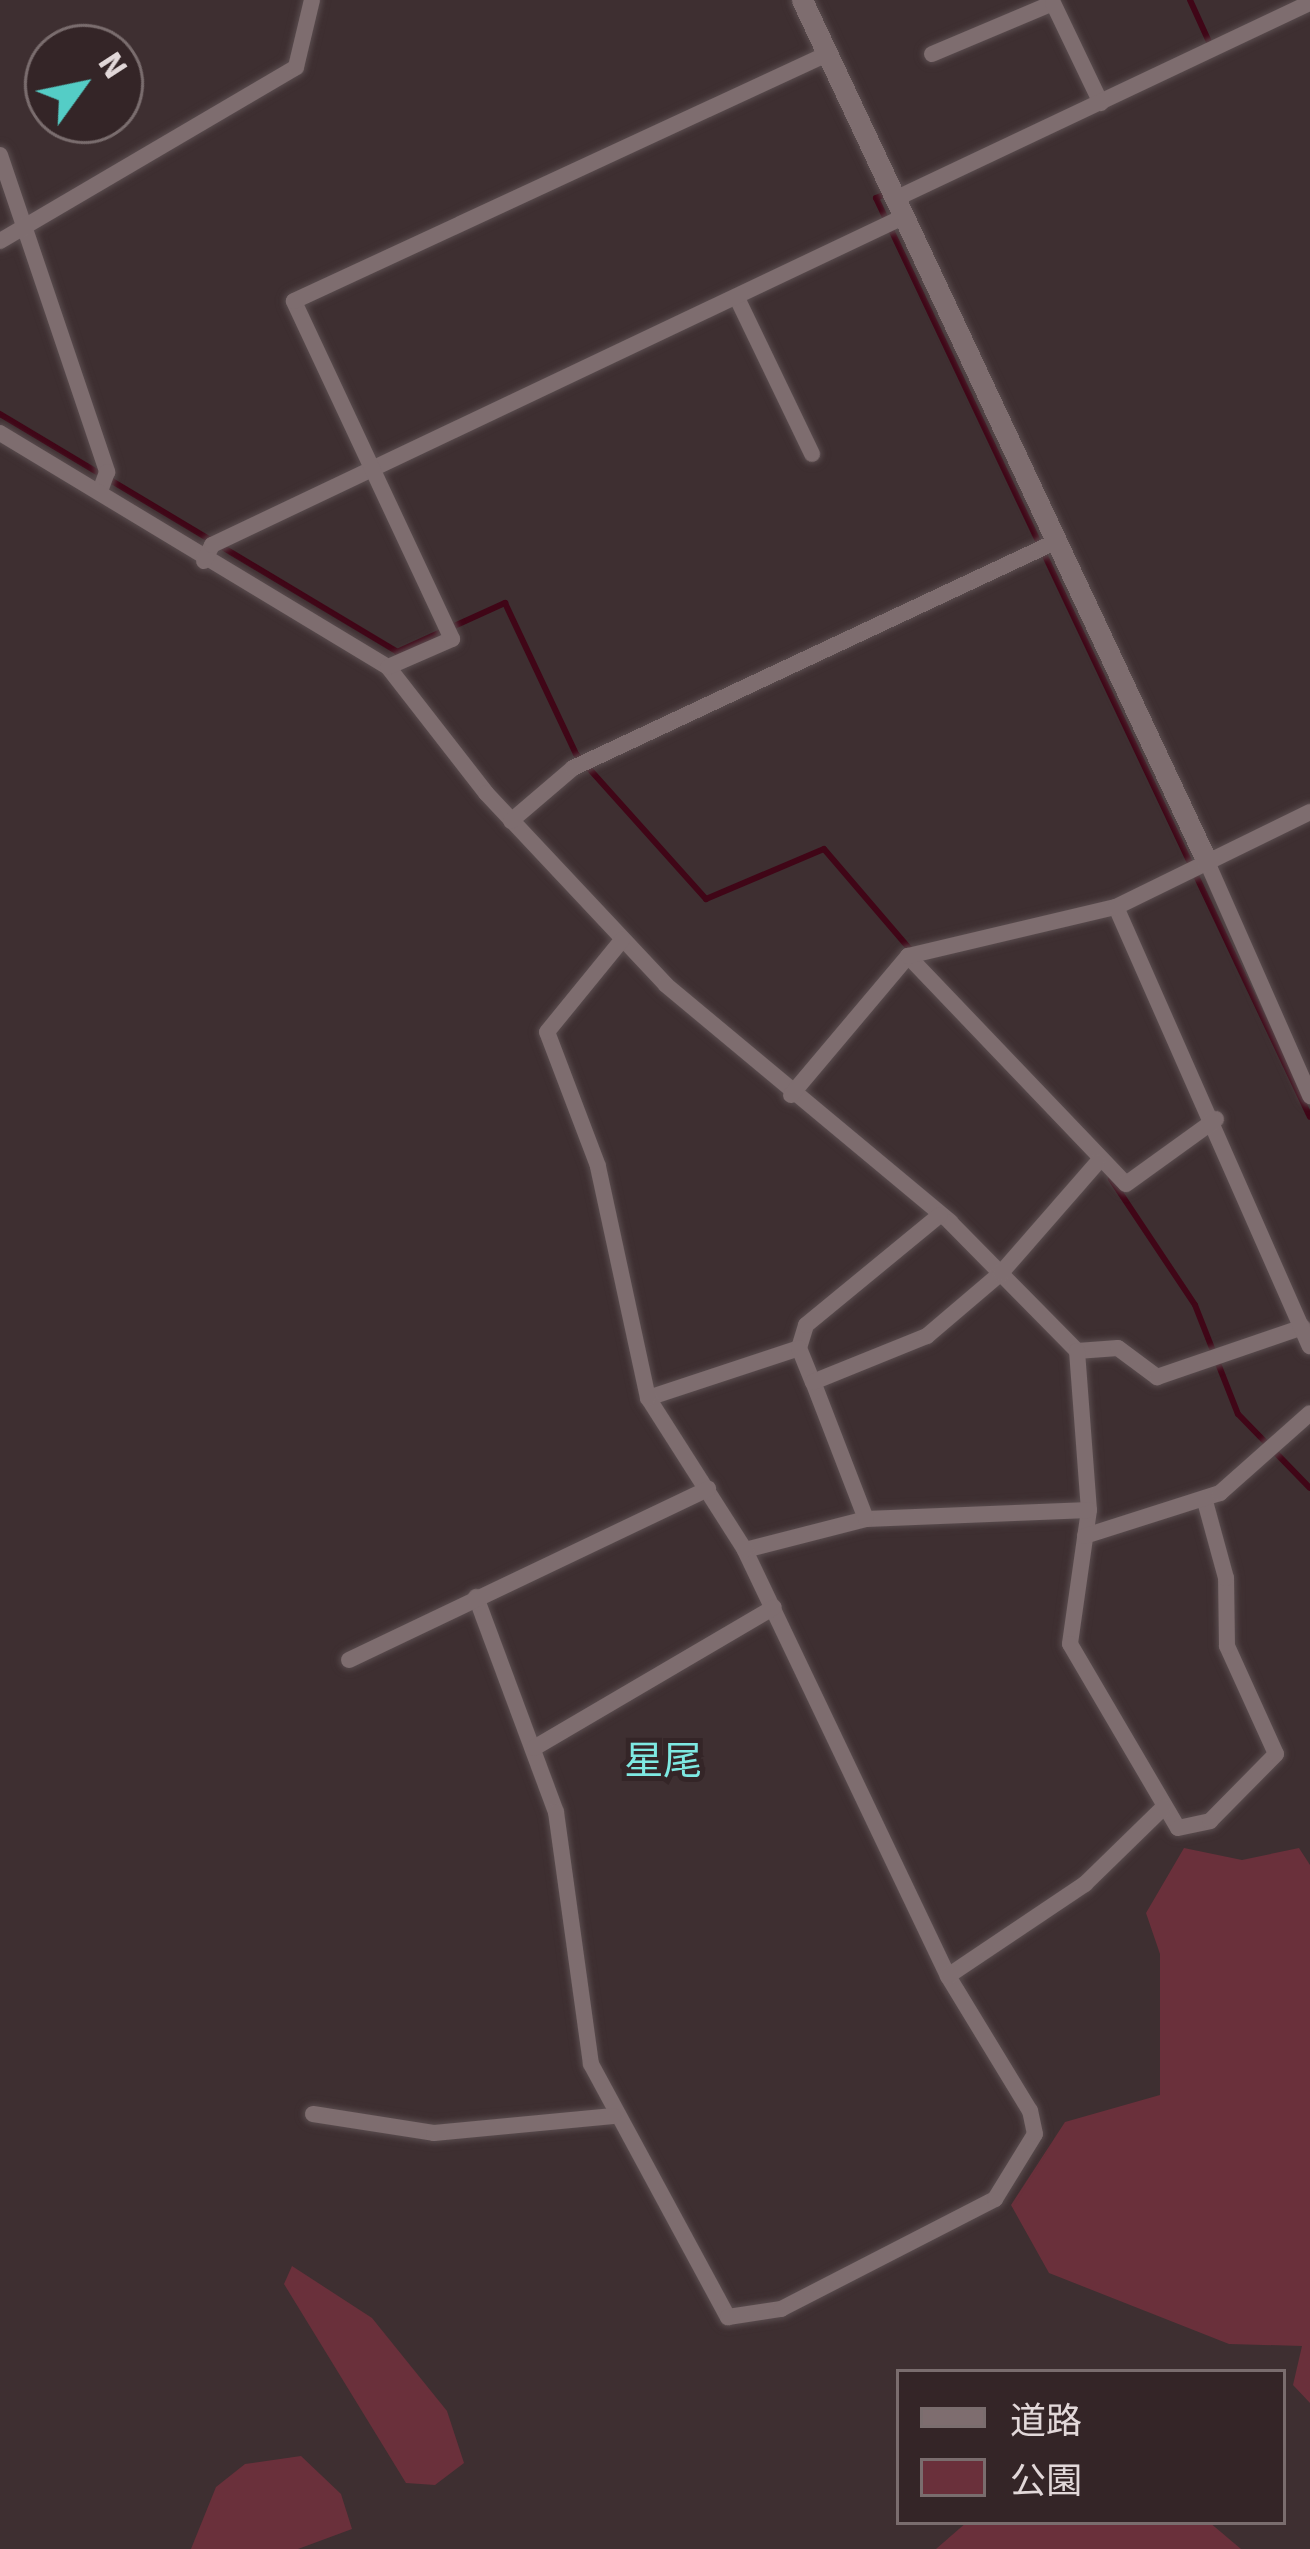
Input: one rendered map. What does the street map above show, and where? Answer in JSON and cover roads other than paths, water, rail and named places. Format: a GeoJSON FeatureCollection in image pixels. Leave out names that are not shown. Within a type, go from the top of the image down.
{"type":"FeatureCollection","features":[{"type":"Feature","properties":{"kind":"street"},"geometry":{"type":"LineString","coordinates":[[0,241],[296,67],[312,0]]}},
{"type":"Feature","properties":{"kind":"street"},"geometry":{"type":"LineString","coordinates":[[802,0],[1207,862],[1310,1096]]}},
{"type":"Feature","properties":{"kind":"street"},"geometry":{"type":"LineString","coordinates":[[932,54],[1053,3],[1101,103]]}},
{"type":"Feature","properties":{"kind":"street"},"geometry":{"type":"LineString","coordinates":[[204,561],[212,545],[737,298],[1101,103],[1310,3]]}},
{"type":"Feature","properties":{"kind":"street"},"geometry":{"type":"LineString","coordinates":[[388,668],[452,639],[294,302],[827,54]]}},
{"type":"Feature","properties":{"kind":"street"},"geometry":{"type":"LineString","coordinates":[[0,155],[107,472],[100,491]]}},
{"type":"Feature","properties":{"kind":"street"},"geometry":{"type":"LineString","coordinates":[[737,298],[812,454]]}},
{"type":"Feature","properties":{"kind":"street"},"geometry":{"type":"LineString","coordinates":[[1,435],[388,668],[512,821],[622,940],[791,1095],[940,1215],[1077,1352],[1089,1510],[1070,1644],[1178,1828],[1201,1825],[1276,1754],[1227,1646],[1226,1579],[1205,1501]]}},
{"type":"Feature","properties":{"kind":"street"},"geometry":{"type":"LineString","coordinates":[[512,821],[573,768],[1055,542]]}},
{"type":"Feature","properties":{"kind":"street"},"geometry":{"type":"LineString","coordinates":[[791,1095],[908,956],[1116,907],[1310,812]]}},
{"type":"Feature","properties":{"kind":"street"},"geometry":{"type":"LineString","coordinates":[[1116,907],[1216,1119],[1310,1346]]}},
{"type":"Feature","properties":{"kind":"street"},"geometry":{"type":"LineString","coordinates":[[476,1597],[533,1748],[565,1850],[591,2064],[613,2116],[728,2317],[753,2320],[995,2199],[1028,2146],[1030,2111],[948,1976],[745,1550],[648,1398],[598,1166],[548,1032],[622,940]]}},
{"type":"Feature","properties":{"kind":"street"},"geometry":{"type":"LineString","coordinates":[[908,956],[1097,1163],[1133,1185],[1216,1119]]}},
{"type":"Feature","properties":{"kind":"street"},"geometry":{"type":"LineString","coordinates":[[813,1382],[927,1336],[1001,1273],[1097,1163]]}},
{"type":"Feature","properties":{"kind":"street"},"geometry":{"type":"LineString","coordinates":[[866,1520],[799,1348],[806,1325],[940,1215]]}},
{"type":"Feature","properties":{"kind":"street"},"geometry":{"type":"LineString","coordinates":[[1077,1352],[1118,1348],[1157,1377],[1303,1327]]}},
{"type":"Feature","properties":{"kind":"street"},"geometry":{"type":"LineString","coordinates":[[648,1398],[799,1348]]}},
{"type":"Feature","properties":{"kind":"street"},"geometry":{"type":"LineString","coordinates":[[1085,1536],[1205,1501],[1310,1413]]}},
{"type":"Feature","properties":{"kind":"street"},"geometry":{"type":"LineString","coordinates":[[349,1660],[708,1489]]}},
{"type":"Feature","properties":{"kind":"street"},"geometry":{"type":"LineString","coordinates":[[745,1550],[866,1520],[1089,1510]]}},
{"type":"Feature","properties":{"kind":"street"},"geometry":{"type":"LineString","coordinates":[[533,1748],[774,1607]]}},
{"type":"Feature","properties":{"kind":"street"},"geometry":{"type":"LineString","coordinates":[[948,1976],[1085,1884],[1163,1808]]}},
{"type":"Feature","properties":{"kind":"street"},"geometry":{"type":"LineString","coordinates":[[314,2114],[434,2134],[613,2116]]}},
{"type":"Feature","properties":{"kind":"waterway"},"geometry":{"type":"LineString","coordinates":[[1190,0],[1211,46]]}},
{"type":"Feature","properties":{"kind":"waterway"},"geometry":{"type":"LineString","coordinates":[[888,193],[876,198],[1310,1117]]}},
{"type":"Feature","properties":{"kind":"waterway"},"geometry":{"type":"LineString","coordinates":[[0,414],[397,652],[505,603],[576,754],[706,899],[824,849],[913,953]]}},
{"type":"Feature","properties":{"kind":"waterway"},"geometry":{"type":"LineString","coordinates":[[1111,1179],[1195,1305],[1238,1414],[1310,1488]]}},
{"type":"Feature","properties":{"kind":"district","name":"星尾"},"geometry":{"type":"Point","coordinates":[663,1761]}}]}
